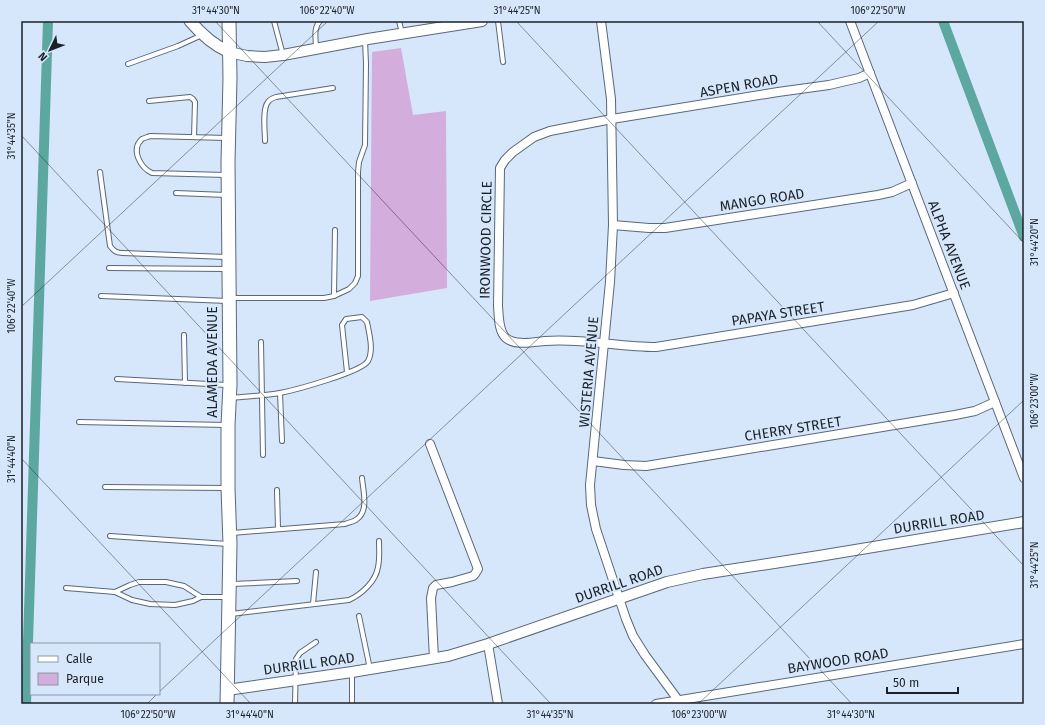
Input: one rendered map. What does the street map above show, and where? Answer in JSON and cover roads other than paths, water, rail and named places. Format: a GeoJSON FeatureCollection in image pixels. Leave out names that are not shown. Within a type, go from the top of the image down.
{"type":"FeatureCollection","features":[{"type":"Feature","properties":{"kind":"main road"},"geometry":{"type":"LineString","coordinates":[[190,21],[202,35],[217,47],[229,52]]}},
{"type":"Feature","properties":{"kind":"main road","name":"ALAMEDA AVENUE"},"geometry":{"type":"LineString","coordinates":[[227,704],[230,538],[228,488],[228,425],[230,385],[228,300],[228,138],[230,78],[229,21]]}},
{"type":"Feature","properties":{"kind":"street"},"geometry":{"type":"LineString","coordinates":[[229,52],[247,56],[266,57],[283,55],[316,48],[482,21]]}},
{"type":"Feature","properties":{"kind":"street","name":"WISTERIA AVENUE"},"geometry":{"type":"LineString","coordinates":[[601,21],[609,79],[612,120],[613,225],[605,342],[590,484],[592,514],[608,568],[633,636],[645,655],[680,702]]}},
{"type":"Feature","properties":{"kind":"street","name":"ALPHA AVENUE"},"geometry":{"type":"LineString","coordinates":[[850,21],[1024,478]]}},
{"type":"Feature","properties":{"kind":"street","name":"ASPEN ROAD"},"geometry":{"type":"LineString","coordinates":[[612,120],[778,92],[829,85],[859,78],[870,72]]}},
{"type":"Feature","properties":{"kind":"street","name":"IRONWOOD CIRCLE"},"geometry":{"type":"LineString","coordinates":[[605,342],[521,342],[509,340],[502,333],[498,306],[499,188],[500,168],[505,160],[513,152],[534,137],[550,131],[612,120]]}},
{"type":"Feature","properties":{"kind":"street","name":"MANGO ROAD"},"geometry":{"type":"LineString","coordinates":[[613,225],[665,228],[878,195],[892,192],[912,183]]}},
{"type":"Feature","properties":{"kind":"street","name":"PAPAYA STREET"},"geometry":{"type":"LineString","coordinates":[[605,342],[626,346],[656,347],[913,305],[954,293]]}},
{"type":"Feature","properties":{"kind":"street","name":"CHERRY STREET"},"geometry":{"type":"LineString","coordinates":[[593,461],[646,466],[955,415],[975,411],[995,402]]}},
{"type":"Feature","properties":{"kind":"street"},"geometry":{"type":"LineString","coordinates":[[430,444],[478,569],[473,576],[436,585],[433,588],[431,598],[434,659]]}},
{"type":"Feature","properties":{"kind":"street","name":"DURRILL ROAD"},"geometry":{"type":"LineString","coordinates":[[227,690],[434,659],[488,644],[668,582],[703,574],[1024,522]]}},
{"type":"Feature","properties":{"kind":"street"},"geometry":{"type":"LineString","coordinates":[[488,644],[498,704]]}},
{"type":"Feature","properties":{"kind":"street","name":"BAYWOOD ROAD"},"geometry":{"type":"LineString","coordinates":[[656,704],[680,702],[1024,644]]}},
{"type":"Feature","properties":{"kind":"lane"},"geometry":{"type":"LineString","coordinates":[[274,21],[283,55]]}},
{"type":"Feature","properties":{"kind":"lane"},"geometry":{"type":"LineString","coordinates":[[316,48],[315,29],[316,24],[320,21]]}},
{"type":"Feature","properties":{"kind":"lane"},"geometry":{"type":"LineString","coordinates":[[399,21],[402,34]]}},
{"type":"Feature","properties":{"kind":"lane"},"geometry":{"type":"LineString","coordinates":[[498,21],[503,62]]}},
{"type":"Feature","properties":{"kind":"lane"},"geometry":{"type":"LineString","coordinates":[[128,64],[178,46],[202,35]]}},
{"type":"Feature","properties":{"kind":"lane"},"geometry":{"type":"LineString","coordinates":[[101,296],[228,300],[324,298],[334,296],[349,289],[355,283],[358,276],[358,172],[359,162],[365,145],[365,40]]}},
{"type":"Feature","properties":{"kind":"lane"},"geometry":{"type":"LineString","coordinates":[[265,141],[264,113],[266,104],[269,100],[276,97],[333,88]]}},
{"type":"Feature","properties":{"kind":"lane"},"geometry":{"type":"LineString","coordinates":[[149,101],[190,97],[194,99],[194,137]]}},
{"type":"Feature","properties":{"kind":"lane"},"geometry":{"type":"LineString","coordinates":[[228,138],[150,136],[142,139],[137,150],[138,158],[143,167],[152,173],[228,175]]}},
{"type":"Feature","properties":{"kind":"lane"},"geometry":{"type":"LineString","coordinates":[[100,172],[110,246],[113,250],[123,254],[228,263]]}},
{"type":"Feature","properties":{"kind":"lane"},"geometry":{"type":"LineString","coordinates":[[176,193],[228,196]]}},
{"type":"Feature","properties":{"kind":"lane"},"geometry":{"type":"LineString","coordinates":[[334,296],[335,230]]}},
{"type":"Feature","properties":{"kind":"lane"},"geometry":{"type":"LineString","coordinates":[[109,268],[228,263]]}},
{"type":"Feature","properties":{"kind":"lane"},"geometry":{"type":"LineString","coordinates":[[229,399],[280,393],[316,383],[347,372],[367,363],[370,355],[367,322],[362,317],[346,319],[342,325],[347,372]]}},
{"type":"Feature","properties":{"kind":"lane"},"geometry":{"type":"LineString","coordinates":[[184,335],[185,382]]}},
{"type":"Feature","properties":{"kind":"lane"},"geometry":{"type":"LineString","coordinates":[[261,342],[263,455]]}},
{"type":"Feature","properties":{"kind":"lane"},"geometry":{"type":"LineString","coordinates":[[117,379],[230,385]]}},
{"type":"Feature","properties":{"kind":"lane"},"geometry":{"type":"LineString","coordinates":[[280,393],[282,441]]}},
{"type":"Feature","properties":{"kind":"lane"},"geometry":{"type":"LineString","coordinates":[[79,422],[228,425]]}},
{"type":"Feature","properties":{"kind":"lane"},"geometry":{"type":"LineString","coordinates":[[110,536],[230,538],[278,528],[345,524],[356,520],[361,516],[364,507],[362,478]]}},
{"type":"Feature","properties":{"kind":"lane"},"geometry":{"type":"LineString","coordinates":[[105,487],[228,488]]}},
{"type":"Feature","properties":{"kind":"lane"},"geometry":{"type":"LineString","coordinates":[[277,490],[278,528]]}},
{"type":"Feature","properties":{"kind":"lane"},"geometry":{"type":"LineString","coordinates":[[228,614],[349,600],[363,590],[372,580],[378,568],[379,541]]}},
{"type":"Feature","properties":{"kind":"lane"},"geometry":{"type":"LineString","coordinates":[[313,604],[316,572]]}},
{"type":"Feature","properties":{"kind":"lane"},"geometry":{"type":"LineString","coordinates":[[229,584],[297,581]]}},
{"type":"Feature","properties":{"kind":"lane"},"geometry":{"type":"LineString","coordinates":[[115,592],[139,582],[166,582],[184,586],[201,597]]}},
{"type":"Feature","properties":{"kind":"lane"},"geometry":{"type":"LineString","coordinates":[[66,588],[115,592],[132,600],[150,604],[175,605],[193,601],[201,597],[229,597]]}},
{"type":"Feature","properties":{"kind":"lane"},"geometry":{"type":"LineString","coordinates":[[358,616],[370,669]]}},
{"type":"Feature","properties":{"kind":"lane"},"geometry":{"type":"LineString","coordinates":[[295,704],[296,659],[316,642]]}},
{"type":"Feature","properties":{"kind":"lane"},"geometry":{"type":"LineString","coordinates":[[352,672],[352,704]]}},
{"type":"Feature","properties":{"kind":"waterway"},"geometry":{"type":"LineString","coordinates":[[26,704],[48,21]]}},
{"type":"Feature","properties":{"kind":"waterway"},"geometry":{"type":"LineString","coordinates":[[943,21],[1024,237]]}}]}
